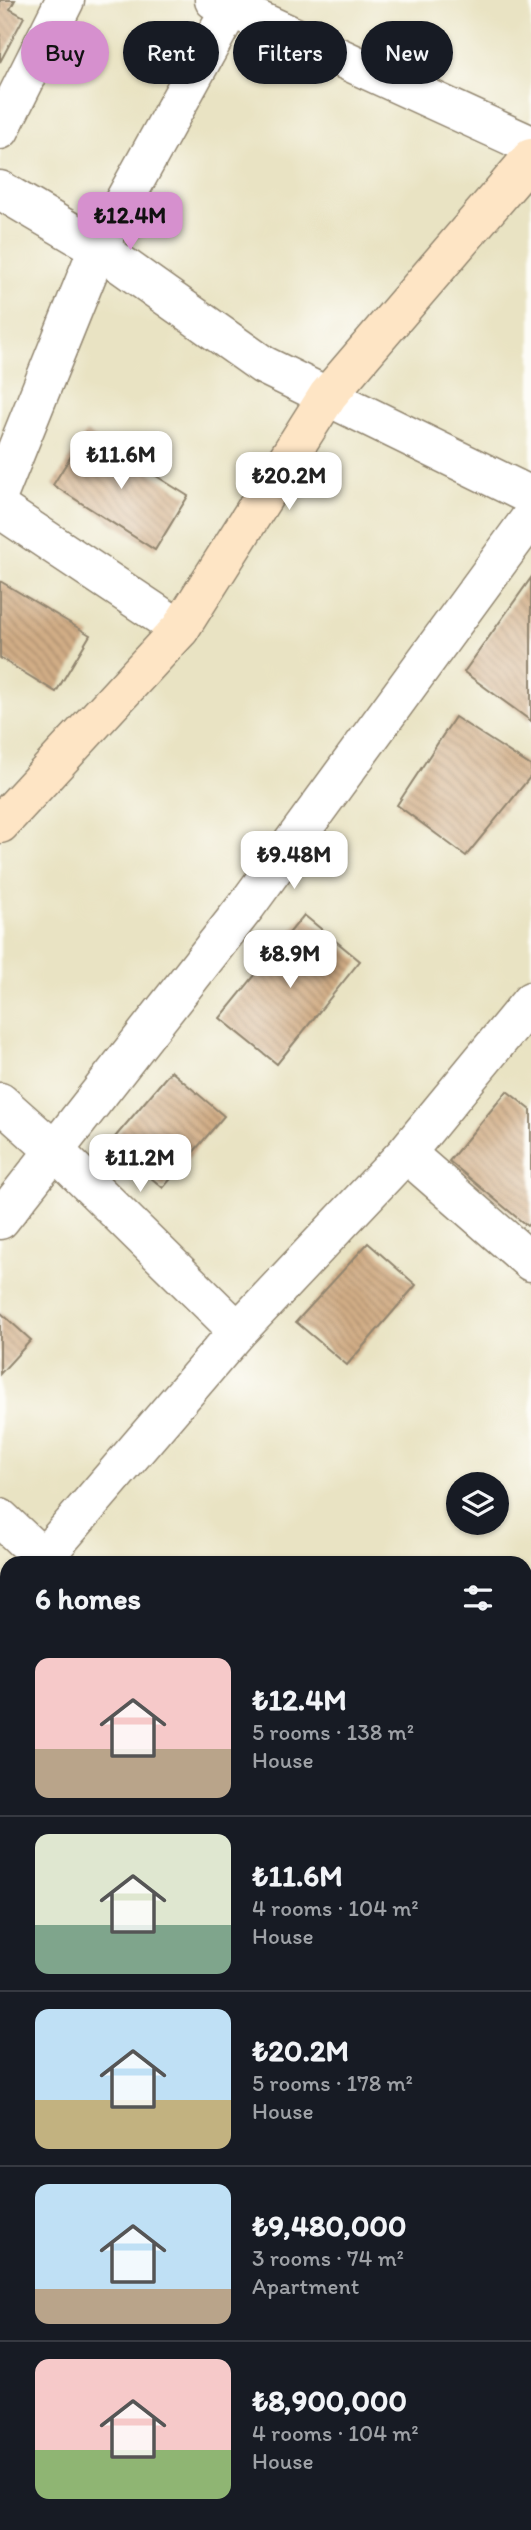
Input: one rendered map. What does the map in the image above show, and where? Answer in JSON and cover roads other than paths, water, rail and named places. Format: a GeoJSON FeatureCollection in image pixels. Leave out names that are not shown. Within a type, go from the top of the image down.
{"type":"FeatureCollection","features":[{"type":"Feature","properties":{"kind":"street"},"geometry":{"type":"LineString","coordinates":[[0,131],[65,0]]}},
{"type":"Feature","properties":{"kind":"street"},"geometry":{"type":"LineString","coordinates":[[0,491],[98,248],[227,2],[531,145]]}},
{"type":"Feature","properties":{"kind":"street"},"geometry":{"type":"LineString","coordinates":[[0,824],[180,629],[328,395],[531,158]]}},
{"type":"Feature","properties":{"kind":"street"},"geometry":{"type":"LineString","coordinates":[[0,190],[98,248],[263,365],[531,496]]}},
{"type":"Feature","properties":{"kind":"street"},"geometry":{"type":"LineString","coordinates":[[0,509],[180,629]]}},
{"type":"Feature","properties":{"kind":"street"},"geometry":{"type":"LineString","coordinates":[[0,1220],[247,905],[531,517]]}},
{"type":"Feature","properties":{"kind":"street"},"geometry":{"type":"LineString","coordinates":[[44,1556],[238,1331],[406,1153],[531,1001]]}},
{"type":"Feature","properties":{"kind":"street"},"geometry":{"type":"LineString","coordinates":[[0,1102],[55,1151],[238,1331]]}},
{"type":"Feature","properties":{"kind":"street"},"geometry":{"type":"LineString","coordinates":[[406,1153],[531,1262]]}},
{"type":"Feature","properties":{"kind":"street"},"geometry":{"type":"LineString","coordinates":[[0,1518],[37,1556]]}}]}
